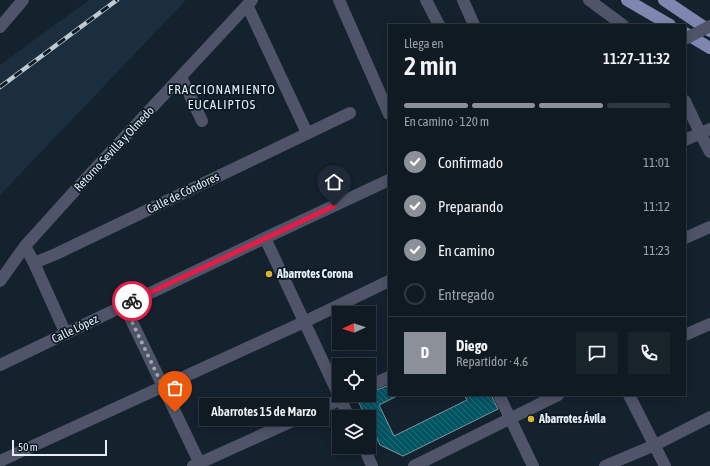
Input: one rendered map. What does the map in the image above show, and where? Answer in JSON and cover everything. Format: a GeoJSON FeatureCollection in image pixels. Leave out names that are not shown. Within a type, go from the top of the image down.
{"type":"FeatureCollection","features":[{"type":"Feature","properties":{"kind":"main road"},"geometry":{"type":"LineString","coordinates":[[627,0],[668,24]]}},
{"type":"Feature","properties":{"kind":"main road"},"geometry":{"type":"LineString","coordinates":[[664,0],[710,30]]}},
{"type":"Feature","properties":{"kind":"main road"},"geometry":{"type":"LineString","coordinates":[[686,34],[710,48]]}},
{"type":"Feature","properties":{"kind":"street"},"geometry":{"type":"LineString","coordinates":[[0,27],[24,0]]}},
{"type":"Feature","properties":{"kind":"street"},"geometry":{"type":"LineString","coordinates":[[339,0],[388,112]]}},
{"type":"Feature","properties":{"kind":"street"},"geometry":{"type":"LineString","coordinates":[[426,0],[438,24]]}},
{"type":"Feature","properties":{"kind":"street"},"geometry":{"type":"LineString","coordinates":[[463,0],[474,24]]}},
{"type":"Feature","properties":{"kind":"street"},"geometry":{"type":"LineString","coordinates":[[589,0],[622,24]]}},
{"type":"Feature","properties":{"kind":"street"},"geometry":{"type":"LineString","coordinates":[[249,2],[307,133]]}},
{"type":"Feature","properties":{"kind":"street","name":"Retorno Sevilla y Olmedo"},"geometry":{"type":"LineString","coordinates":[[0,280],[25,246],[249,2]]}},
{"type":"Feature","properties":{"kind":"street"},"geometry":{"type":"LineString","coordinates":[[686,38],[710,26]]}},
{"type":"Feature","properties":{"kind":"street"},"geometry":{"type":"LineString","coordinates":[[181,77],[202,121]]}},
{"type":"Feature","properties":{"kind":"street"},"geometry":{"type":"LineString","coordinates":[[686,102],[705,131],[710,152]]}},
{"type":"Feature","properties":{"kind":"street","name":"Calle de Cóndores"},"geometry":{"type":"LineString","coordinates":[[34,263],[63,251],[350,113]]}},
{"type":"Feature","properties":{"kind":"street"},"geometry":{"type":"LineString","coordinates":[[686,140],[705,131]]}},
{"type":"Feature","properties":{"kind":"street","name":"Calle López"},"geometry":{"type":"LineString","coordinates":[[0,365],[388,180]]}},
{"type":"Feature","properties":{"kind":"street"},"geometry":{"type":"LineString","coordinates":[[686,238],[710,227]]}},
{"type":"Feature","properties":{"kind":"street"},"geometry":{"type":"LineString","coordinates":[[265,238],[304,322],[332,372]]}},
{"type":"Feature","properties":{"kind":"street"},"geometry":{"type":"LineString","coordinates":[[25,246],[66,334]]}},
{"type":"Feature","properties":{"kind":"street"},"geometry":{"type":"LineString","coordinates":[[0,461],[304,322],[388,281]]}},
{"type":"Feature","properties":{"kind":"street"},"geometry":{"type":"LineString","coordinates":[[124,305],[163,386],[198,465],[335,402]]}},
{"type":"Feature","properties":{"kind":"street"},"geometry":{"type":"LineString","coordinates":[[686,335],[710,324]]}},
{"type":"Feature","properties":{"kind":"street"},"geometry":{"type":"LineString","coordinates":[[376,383],[388,377]]}},
{"type":"Feature","properties":{"kind":"street"},"geometry":{"type":"LineString","coordinates":[[499,396],[533,466]]}},
{"type":"Feature","properties":{"kind":"street"},"geometry":{"type":"LineString","coordinates":[[414,466],[556,396]]}},
{"type":"Feature","properties":{"kind":"street"},"geometry":{"type":"LineString","coordinates":[[630,396],[666,466]]}},
{"type":"Feature","properties":{"kind":"street"},"geometry":{"type":"LineString","coordinates":[[605,466],[655,444],[710,417]]}},
{"type":"Feature","properties":{"kind":"street"},"geometry":{"type":"LineString","coordinates":[[367,454],[372,466]]}},
{"type":"Feature","properties":{"kind":"shaded area"},"geometry":{"type":"Polygon","coordinates":[[[89,0],[186,0],[0,195],[0,65],[89,0]]]}},
{"type":"Feature","properties":{"kind":"building"},"geometry":{"type":"Polygon","coordinates":[[[388,385],[388,396],[397,396],[379,405],[394,436],[467,400],[465,396],[492,396],[498,409],[403,456],[380,445],[376,437],[376,410],[362,410],[358,402],[376,402],[376,390],[388,385]]]}},
{"type":"Feature","properties":{"kind":"railway"},"geometry":{"type":"LineString","coordinates":[[0,87],[117,0]]}},
{"type":"Feature","properties":{"kind":"way so far"},"geometry":{"type":"LineString","coordinates":[[132,301],[124,305],[175,412]]}},
{"type":"Feature","properties":{"kind":"place","name":"Abarrotes Corona"},"geometry":{"type":"Point","coordinates":[269,274]}},
{"type":"Feature","properties":{"kind":"place","name":"Abarrotes 15 de Marzo"},"geometry":{"type":"Point","coordinates":[175,412]}},
{"type":"Feature","properties":{"kind":"place","name":"Abarrotes Ávila"},"geometry":{"type":"Point","coordinates":[531,419]}},
{"type":"Feature","properties":{"kind":"district","name":"FRACCIONAMIENTO EUCALIPTOS"},"geometry":{"type":"Point","coordinates":[222,96]}},
{"type":"Feature","properties":{"kind":"route"},"geometry":{"type":"LineString","coordinates":[[132,301],[334,206]]}}]}
